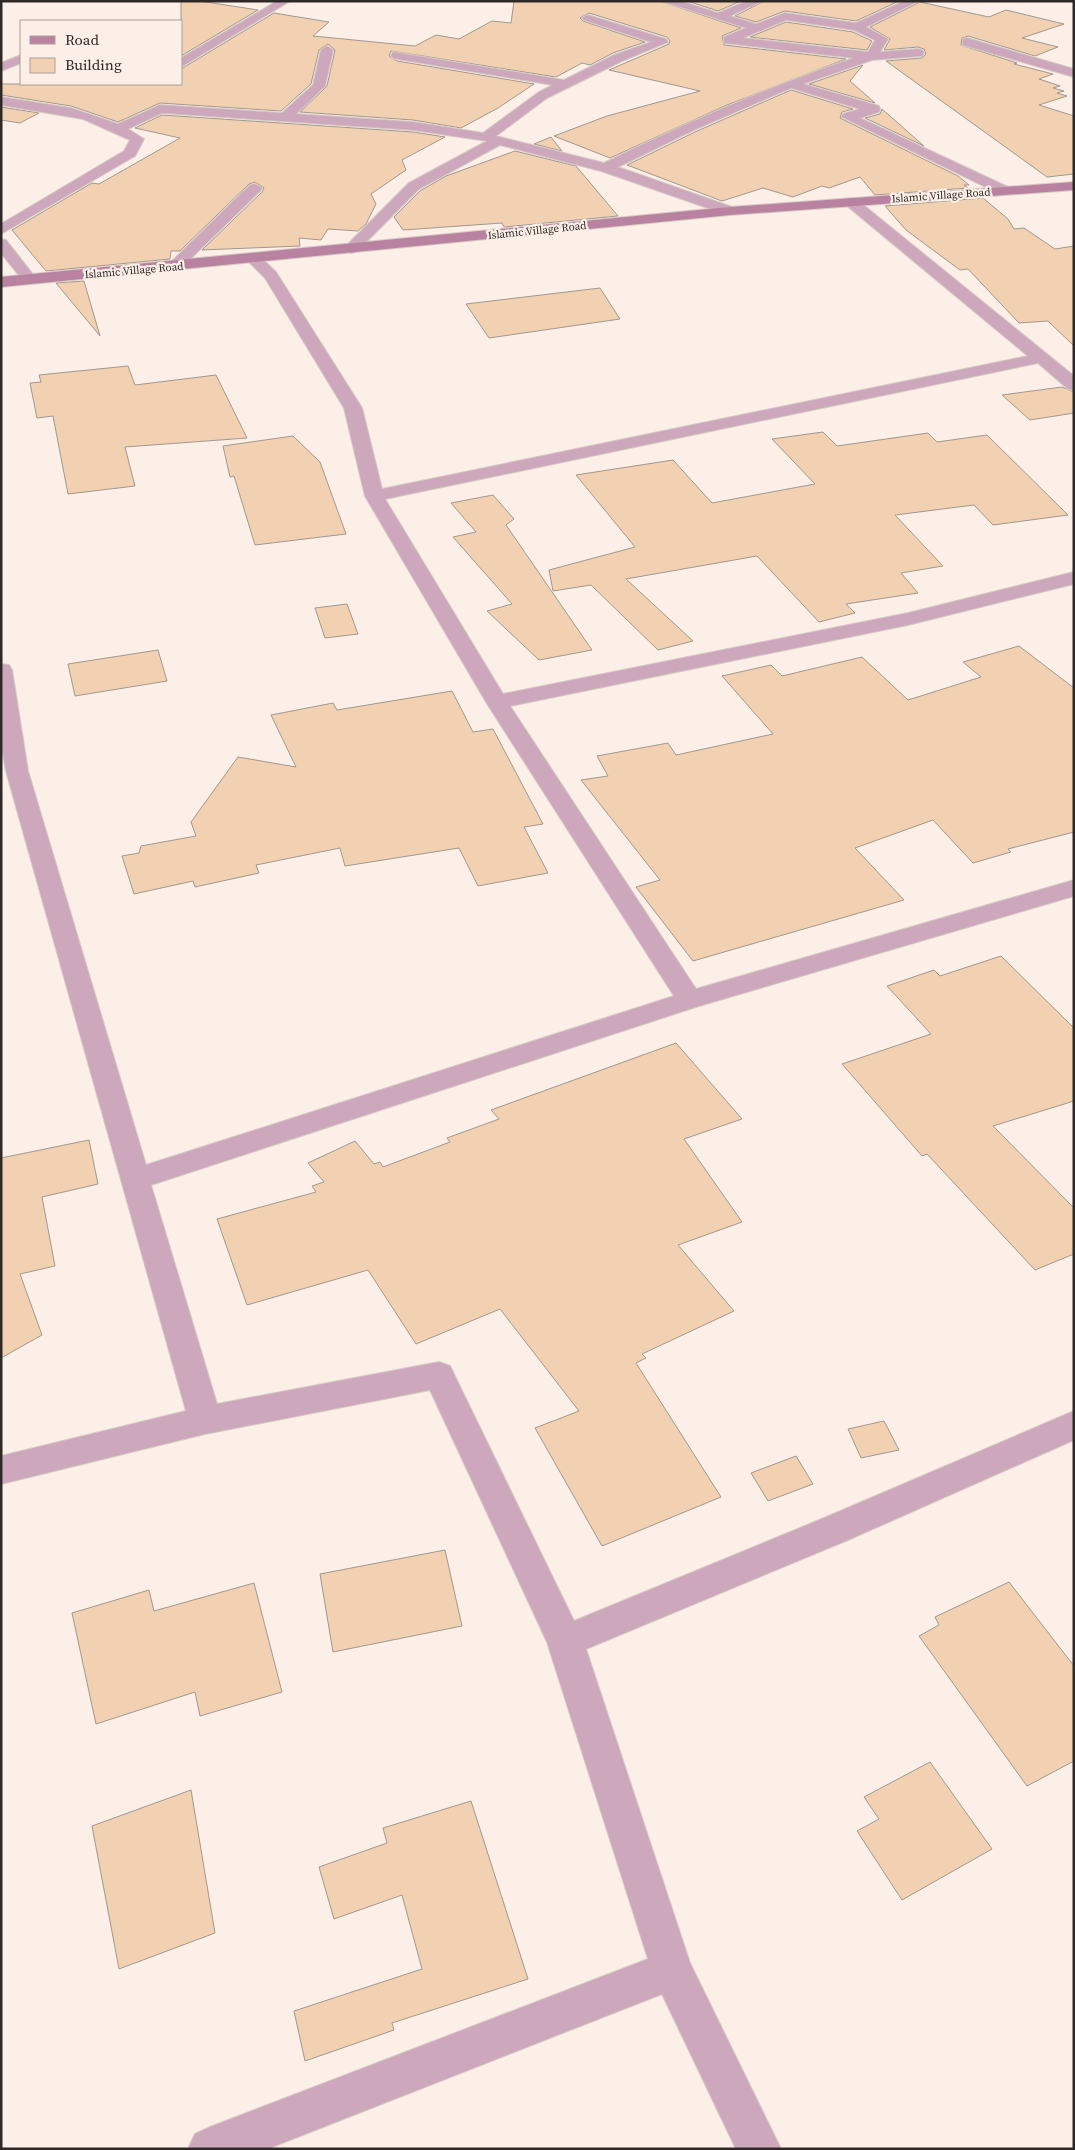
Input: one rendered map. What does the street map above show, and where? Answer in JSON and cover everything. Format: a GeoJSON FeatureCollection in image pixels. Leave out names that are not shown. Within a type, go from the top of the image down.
{"type":"FeatureCollection","features":[{"type":"Feature","properties":{"kind":"street"},"geometry":{"type":"LineString","coordinates":[[182,62],[285,1]]}},
{"type":"Feature","properties":{"kind":"street"},"geometry":{"type":"LineString","coordinates":[[667,1],[757,28]]}},
{"type":"Feature","properties":{"kind":"street"},"geometry":{"type":"LineString","coordinates":[[718,17],[757,1]]}},
{"type":"Feature","properties":{"kind":"street"},"geometry":{"type":"LineString","coordinates":[[857,27],[914,1]]}},
{"type":"Feature","properties":{"kind":"street"},"geometry":{"type":"LineString","coordinates":[[606,168],[691,126],[790,84],[871,56],[882,39],[857,27],[785,16],[728,40],[871,56],[918,53]]}},
{"type":"Feature","properties":{"kind":"street"},"geometry":{"type":"LineString","coordinates":[[351,249],[414,186],[492,139],[543,95],[618,58],[662,42],[588,18]]}},
{"type":"Feature","properties":{"kind":"street"},"geometry":{"type":"LineString","coordinates":[[967,42],[1071,70]]}},
{"type":"Feature","properties":{"kind":"street"},"geometry":{"type":"LineString","coordinates":[[286,116],[319,86],[327,50]]}},
{"type":"Feature","properties":{"kind":"street"},"geometry":{"type":"LineString","coordinates":[[397,55],[568,84]]}},
{"type":"Feature","properties":{"kind":"street"},"geometry":{"type":"LineString","coordinates":[[1,67],[20,59]]}},
{"type":"Feature","properties":{"kind":"street"},"geometry":{"type":"LineString","coordinates":[[790,84],[874,109],[848,117],[1003,190]]}},
{"type":"Feature","properties":{"kind":"street"},"geometry":{"type":"LineString","coordinates":[[1,101],[73,111],[120,128],[137,138],[130,153],[1,230]]}},
{"type":"Feature","properties":{"kind":"street"},"geometry":{"type":"LineString","coordinates":[[120,128],[160,109],[421,126],[492,139],[606,168],[730,211]]}},
{"type":"Feature","properties":{"kind":"street","name":"Islamic Village Road"},"geometry":{"type":"LineString","coordinates":[[1,282],[174,267],[730,211],[1074,186]]}},
{"type":"Feature","properties":{"kind":"street"},"geometry":{"type":"LineString","coordinates":[[174,267],[255,188]]}},
{"type":"Feature","properties":{"kind":"street"},"geometry":{"type":"LineString","coordinates":[[851,202],[1074,385]]}},
{"type":"Feature","properties":{"kind":"street"},"geometry":{"type":"LineString","coordinates":[[1,243],[30,280]]}},
{"type":"Feature","properties":{"kind":"street"},"geometry":{"type":"LineString","coordinates":[[254,259],[271,275],[353,408],[374,496],[496,702],[690,1000]]}},
{"type":"Feature","properties":{"kind":"street"},"geometry":{"type":"LineString","coordinates":[[374,496],[1040,358]]}},
{"type":"Feature","properties":{"kind":"street"},"geometry":{"type":"LineString","coordinates":[[496,702],[908,619],[1074,578]]}},
{"type":"Feature","properties":{"kind":"street"},"geometry":{"type":"LineString","coordinates":[[1,670],[18,771],[205,1420]]}},
{"type":"Feature","properties":{"kind":"street"},"geometry":{"type":"LineString","coordinates":[[136,1179],[690,1000],[1074,888]]}},
{"type":"Feature","properties":{"kind":"street"},"geometry":{"type":"LineString","coordinates":[[1,1470],[205,1420],[439,1375],[565,1641],[672,1970],[759,2149]]}},
{"type":"Feature","properties":{"kind":"street"},"geometry":{"type":"LineString","coordinates":[[565,1641],[836,1529],[1074,1425]]}},
{"type":"Feature","properties":{"kind":"street"},"geometry":{"type":"LineString","coordinates":[[210,2149],[672,1970]]}},
{"type":"Feature","properties":{"kind":"building"},"geometry":{"type":"Polygon","coordinates":[[[181,1],[200,1],[258,10],[182,55],[181,1]]]}},
{"type":"Feature","properties":{"kind":"building"},"geometry":{"type":"Polygon","coordinates":[[[514,1],[660,1],[741,28],[722,36],[724,45],[846,59],[727,105],[610,158],[554,136],[607,116],[700,91],[609,70],[669,44],[670,41],[667,37],[589,13],[580,18],[583,21],[645,42],[613,53],[590,65],[582,63],[556,77],[391,51],[389,56],[397,61],[534,84],[498,108],[461,128],[413,120],[300,112],[327,86],[335,50],[328,44],[319,50],[311,84],[281,111],[160,103],[118,122],[71,106],[1,95],[1,84],[182,85],[182,68],[274,13],[329,22],[313,36],[415,46],[436,35],[459,39],[492,21],[511,23],[514,1]]]}},
{"type":"Feature","properties":{"kind":"building"},"geometry":{"type":"Polygon","coordinates":[[[687,1],[741,1],[718,11],[687,1]]]}},
{"type":"Feature","properties":{"kind":"building"},"geometry":{"type":"Polygon","coordinates":[[[764,1],[899,1],[856,21],[785,11],[756,22],[735,16],[764,1]]]}},
{"type":"Feature","properties":{"kind":"building"},"geometry":{"type":"Polygon","coordinates":[[[920,2],[989,17],[1006,10],[1064,24],[1022,38],[1058,47],[1035,56],[968,36],[962,38],[961,45],[1017,63],[1014,64],[1053,74],[1039,79],[1060,86],[1053,88],[1064,91],[1057,93],[1067,96],[1039,105],[1074,116],[1074,174],[1047,177],[886,61],[922,58],[926,54],[924,49],[918,47],[884,50],[890,39],[870,27],[920,2]]]}},
{"type":"Feature","properties":{"kind":"building"},"geometry":{"type":"Polygon","coordinates":[[[786,22],[853,32],[872,41],[867,50],[750,37],[786,22]]]}},
{"type":"Feature","properties":{"kind":"building"},"geometry":{"type":"Polygon","coordinates":[[[863,65],[850,81],[875,103],[809,84],[863,65]]]}},
{"type":"Feature","properties":{"kind":"building"},"geometry":{"type":"Polygon","coordinates":[[[791,90],[853,109],[842,112],[840,118],[958,176],[969,185],[964,185],[968,188],[875,195],[860,177],[829,188],[822,186],[793,197],[763,188],[722,201],[627,165],[697,131],[791,90]]]}},
{"type":"Feature","properties":{"kind":"building"},"geometry":{"type":"Polygon","coordinates":[[[1,107],[39,113],[20,123],[1,120],[1,107]]]}},
{"type":"Feature","properties":{"kind":"building"},"geometry":{"type":"Polygon","coordinates":[[[882,109],[924,146],[865,118],[880,114],[882,109]]]}},
{"type":"Feature","properties":{"kind":"building"},"geometry":{"type":"Polygon","coordinates":[[[162,115],[413,132],[445,137],[402,160],[406,170],[371,194],[376,204],[366,224],[358,231],[328,229],[321,240],[299,238],[300,246],[202,250],[262,192],[264,188],[255,182],[249,184],[180,251],[171,251],[170,259],[46,271],[12,230],[92,183],[99,184],[180,138],[135,128],[162,115]]]}},
{"type":"Feature","properties":{"kind":"building"},"geometry":{"type":"Polygon","coordinates":[[[551,137],[562,151],[534,144],[551,137]]]}},
{"type":"Feature","properties":{"kind":"building"},"geometry":{"type":"Polygon","coordinates":[[[515,151],[576,166],[618,216],[504,227],[502,223],[403,230],[394,217],[420,191],[446,176],[515,151]]]}},
{"type":"Feature","properties":{"kind":"building"},"geometry":{"type":"Polygon","coordinates":[[[983,198],[1008,219],[1014,229],[1024,228],[1055,249],[1074,246],[1074,346],[1048,321],[1019,323],[968,269],[960,270],[906,230],[885,206],[983,198]]]}},
{"type":"Feature","properties":{"kind":"building"},"geometry":{"type":"Polygon","coordinates":[[[84,281],[100,336],[56,283],[84,281]]]}},
{"type":"Feature","properties":{"kind":"building"},"geometry":{"type":"Polygon","coordinates":[[[600,288],[620,319],[489,338],[466,304],[600,288]]]}},
{"type":"Feature","properties":{"kind":"building"},"geometry":{"type":"Polygon","coordinates":[[[128,366],[135,385],[216,375],[247,438],[125,447],[135,486],[68,494],[53,416],[37,418],[30,383],[41,382],[39,375],[128,366]]]}},
{"type":"Feature","properties":{"kind":"building"},"geometry":{"type":"Polygon","coordinates":[[[1062,387],[1074,392],[1074,413],[1030,420],[1002,395],[1062,387]]]}},
{"type":"Feature","properties":{"kind":"building"},"geometry":{"type":"Polygon","coordinates":[[[823,432],[837,446],[928,433],[937,442],[987,435],[1068,515],[993,525],[974,505],[895,515],[943,566],[901,573],[918,593],[846,604],[855,613],[819,622],[757,556],[626,579],[693,641],[658,650],[591,585],[553,591],[549,570],[635,547],[576,475],[673,460],[712,503],[815,484],[772,439],[823,432]]]}},
{"type":"Feature","properties":{"kind":"building"},"geometry":{"type":"Polygon","coordinates":[[[293,436],[320,462],[346,534],[255,545],[234,476],[230,477],[223,446],[293,436]]]}},
{"type":"Feature","properties":{"kind":"building"},"geometry":{"type":"Polygon","coordinates":[[[493,495],[514,519],[506,525],[592,650],[539,660],[487,611],[512,604],[453,537],[476,532],[451,503],[493,495]]]}},
{"type":"Feature","properties":{"kind":"building"},"geometry":{"type":"Polygon","coordinates":[[[347,604],[358,634],[325,638],[315,608],[347,604]]]}},
{"type":"Feature","properties":{"kind":"building"},"geometry":{"type":"Polygon","coordinates":[[[1019,646],[1074,688],[1074,832],[1008,849],[1011,852],[973,863],[933,820],[855,848],[904,900],[693,961],[636,887],[660,880],[581,780],[608,776],[597,756],[668,743],[676,755],[773,734],[722,676],[771,665],[782,676],[862,657],[908,700],[981,677],[963,662],[1019,646]]]}},
{"type":"Feature","properties":{"kind":"building"},"geometry":{"type":"Polygon","coordinates":[[[158,650],[167,681],[75,696],[68,664],[158,650]]]}},
{"type":"Feature","properties":{"kind":"building"},"geometry":{"type":"Polygon","coordinates":[[[452,691],[473,732],[493,729],[543,824],[524,827],[548,873],[478,886],[459,848],[345,866],[340,848],[256,865],[259,873],[195,887],[193,881],[134,894],[122,856],[139,853],[141,846],[196,836],[191,822],[238,757],[296,767],[271,715],[333,703],[337,710],[452,691]]]}},
{"type":"Feature","properties":{"kind":"building"},"geometry":{"type":"Polygon","coordinates":[[[1001,956],[1074,1028],[1074,1101],[993,1126],[1074,1208],[1074,1254],[1035,1270],[927,1154],[922,1156],[842,1064],[931,1034],[887,986],[934,970],[940,976],[1001,956]]]}},
{"type":"Feature","properties":{"kind":"building"},"geometry":{"type":"Polygon","coordinates":[[[676,1043],[742,1119],[684,1139],[742,1222],[678,1245],[734,1311],[642,1354],[646,1358],[636,1363],[721,1497],[602,1546],[535,1428],[579,1411],[500,1309],[416,1344],[368,1270],[247,1305],[217,1219],[316,1192],[312,1186],[324,1182],[308,1163],[355,1141],[374,1164],[380,1162],[383,1167],[450,1142],[447,1138],[499,1119],[491,1110],[676,1043]]]}},
{"type":"Feature","properties":{"kind":"building"},"geometry":{"type":"Polygon","coordinates":[[[89,1140],[98,1184],[42,1197],[55,1266],[20,1274],[42,1335],[1,1358],[1,1158],[89,1140]]]}},
{"type":"Feature","properties":{"kind":"building"},"geometry":{"type":"Polygon","coordinates":[[[884,1421],[899,1450],[861,1458],[848,1429],[884,1421]]]}},
{"type":"Feature","properties":{"kind":"building"},"geometry":{"type":"Polygon","coordinates":[[[796,1456],[813,1484],[768,1501],[751,1473],[796,1456]]]}},
{"type":"Feature","properties":{"kind":"building"},"geometry":{"type":"Polygon","coordinates":[[[445,1550],[462,1626],[333,1652],[320,1574],[445,1550]]]}},
{"type":"Feature","properties":{"kind":"building"},"geometry":{"type":"Polygon","coordinates":[[[1009,1582],[1074,1666],[1074,1761],[1027,1786],[919,1636],[939,1625],[935,1617],[1009,1582]]]}},
{"type":"Feature","properties":{"kind":"building"},"geometry":{"type":"Polygon","coordinates":[[[254,1583],[282,1692],[200,1716],[195,1692],[96,1724],[72,1613],[149,1590],[154,1611],[254,1583]]]}},
{"type":"Feature","properties":{"kind":"building"},"geometry":{"type":"Polygon","coordinates":[[[930,1762],[992,1849],[902,1900],[857,1831],[879,1819],[864,1797],[930,1762]]]}},
{"type":"Feature","properties":{"kind":"building"},"geometry":{"type":"Polygon","coordinates":[[[191,1790],[215,1933],[119,1969],[92,1826],[191,1790]]]}},
{"type":"Feature","properties":{"kind":"building"},"geometry":{"type":"Polygon","coordinates":[[[471,1801],[528,1979],[392,2023],[394,2030],[305,2061],[294,2011],[422,1969],[402,1895],[334,1919],[319,1867],[387,1843],[383,1828],[471,1801]]]}}]}
